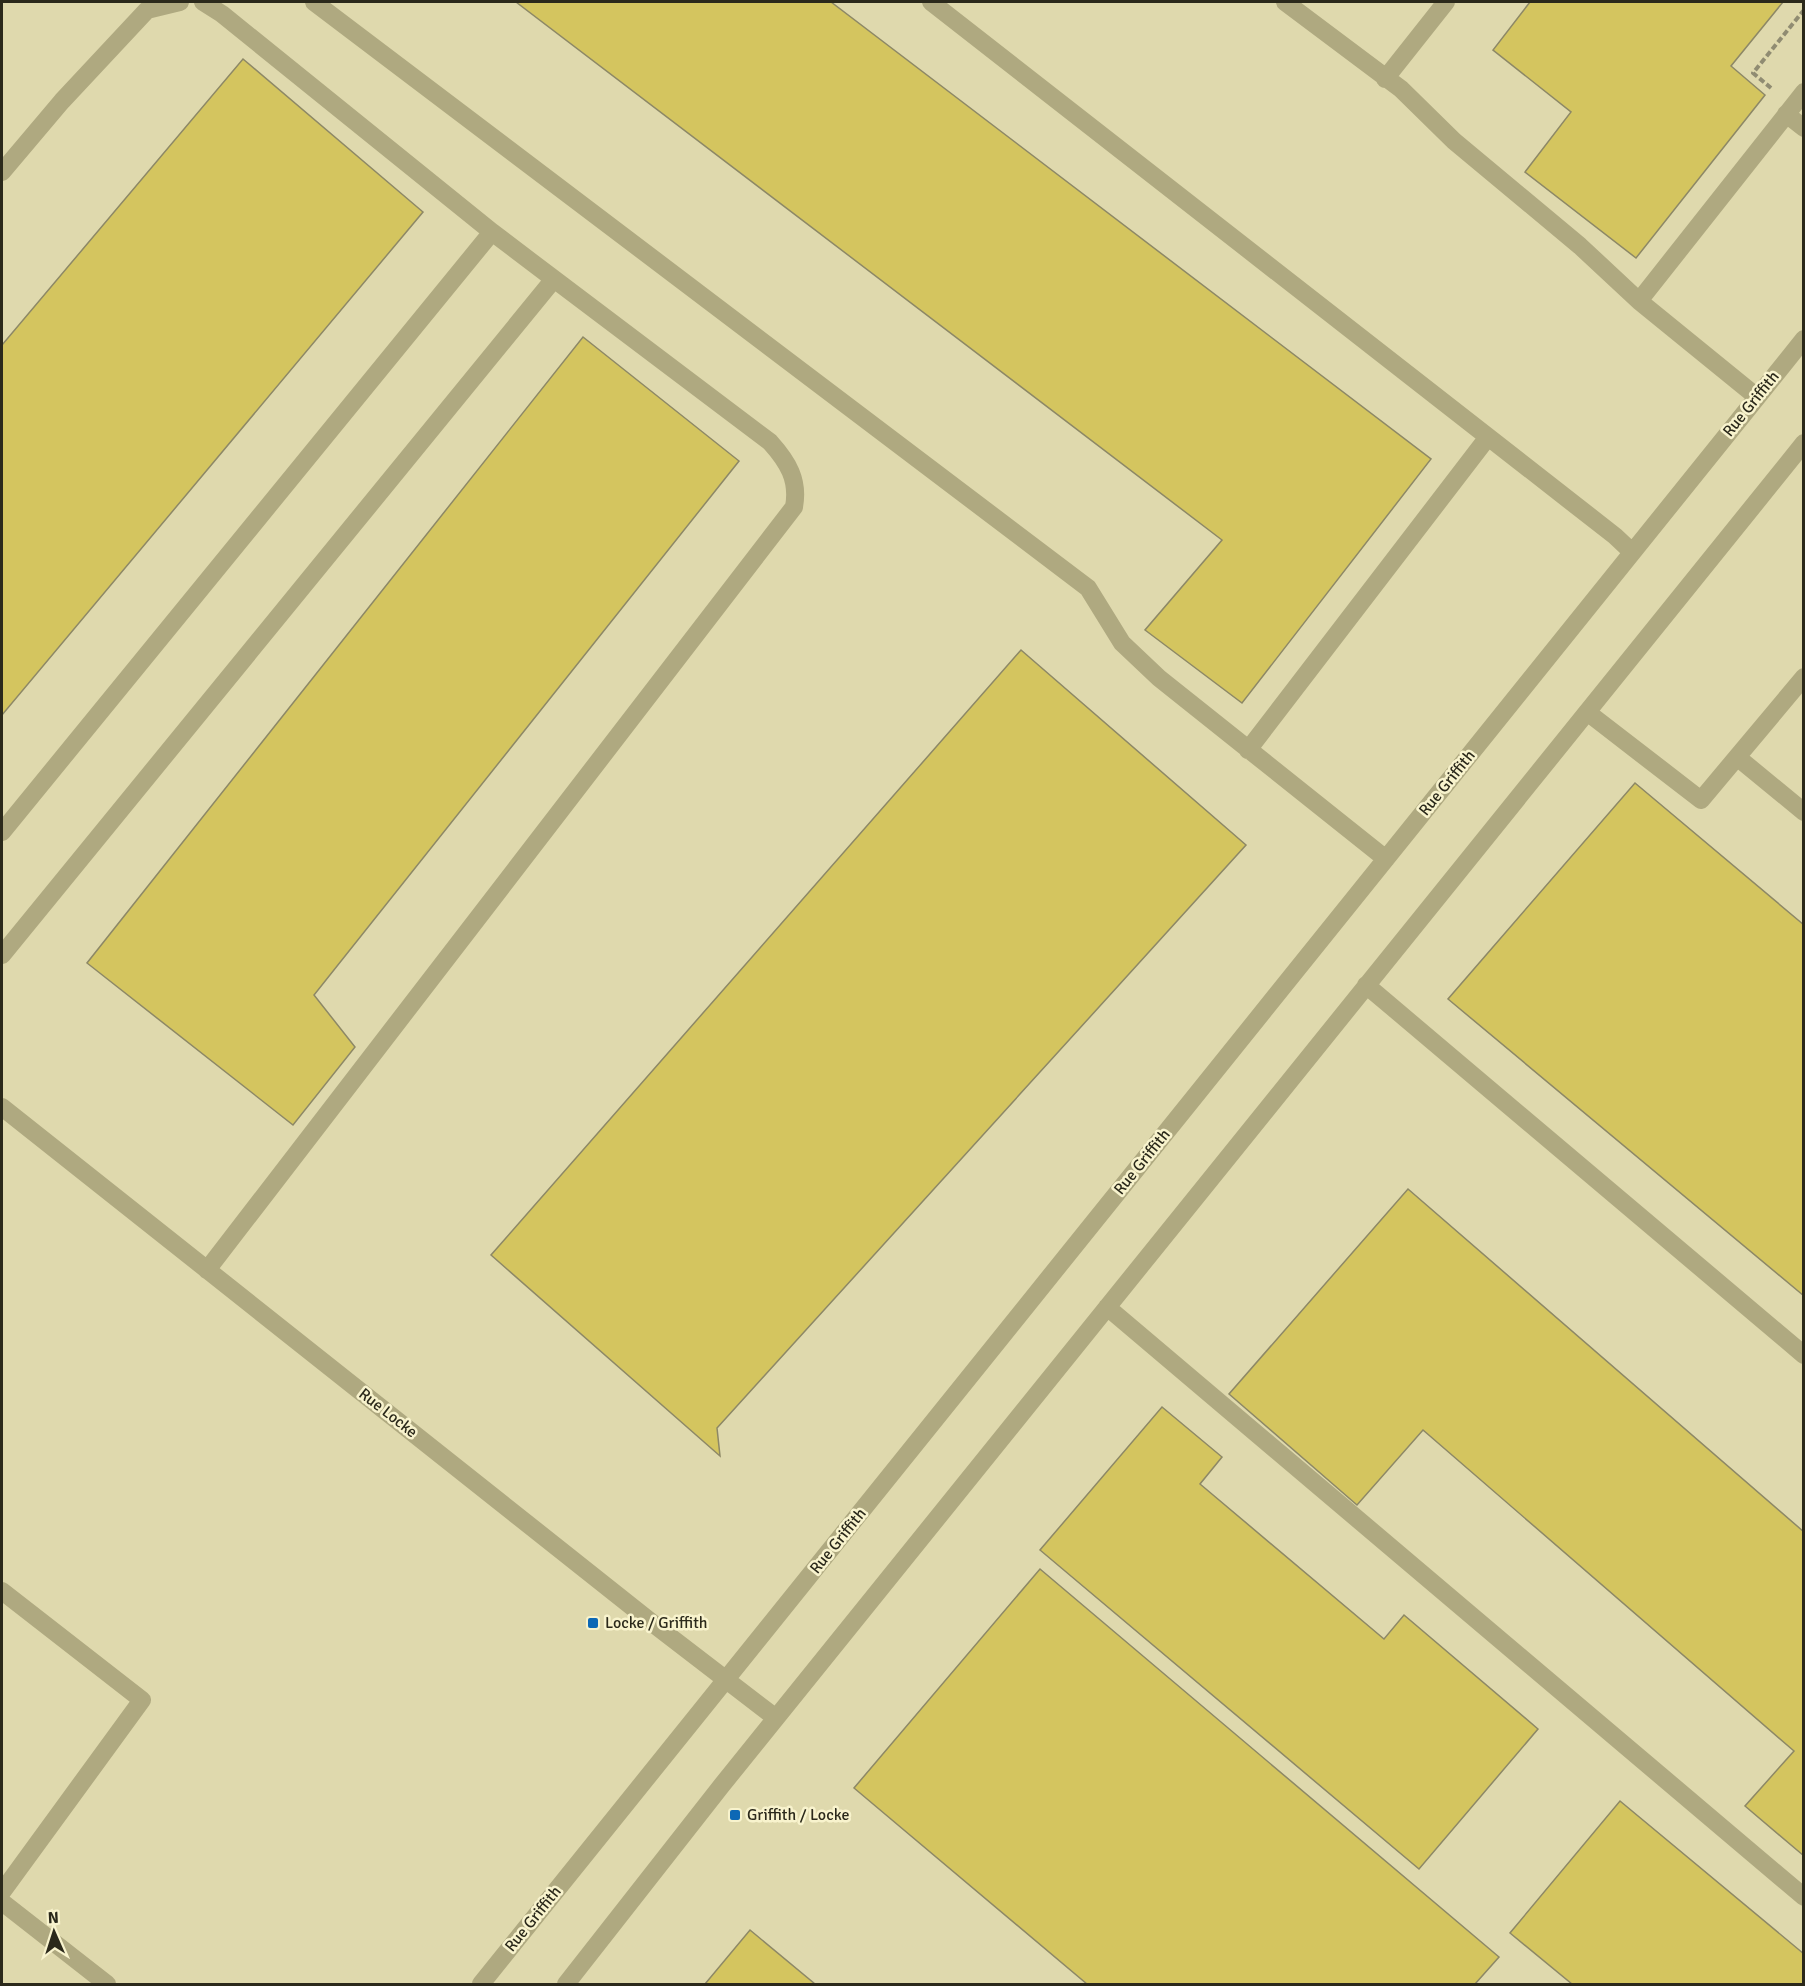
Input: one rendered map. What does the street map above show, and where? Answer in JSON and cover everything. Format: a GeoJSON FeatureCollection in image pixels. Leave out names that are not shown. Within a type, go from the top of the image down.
{"type":"FeatureCollection","features":[{"type":"Feature","properties":{"kind":"street"},"geometry":{"type":"LineString","coordinates":[[2,172],[62,101],[147,10],[180,2]]}},
{"type":"Feature","properties":{"kind":"street"},"geometry":{"type":"LineString","coordinates":[[203,2],[222,14],[492,232],[770,442],[782,455],[797,491],[794,507],[207,1270]]}},
{"type":"Feature","properties":{"kind":"street"},"geometry":{"type":"LineString","coordinates":[[314,2],[1088,588],[1122,643],[1159,678],[1386,859]]}},
{"type":"Feature","properties":{"kind":"street"},"geometry":{"type":"LineString","coordinates":[[931,2],[1615,536],[1632,552]]}},
{"type":"Feature","properties":{"kind":"street"},"geometry":{"type":"LineString","coordinates":[[1285,2],[1401,89],[1454,141],[1580,246],[1639,301],[1757,397]]}},
{"type":"Feature","properties":{"kind":"street"},"geometry":{"type":"LineString","coordinates":[[1385,78],[1446,2]]}},
{"type":"Feature","properties":{"kind":"street"},"geometry":{"type":"LineString","coordinates":[[1639,301],[1803,92]]}},
{"type":"Feature","properties":{"kind":"street"},"geometry":{"type":"LineString","coordinates":[[1786,114],[1803,128]]}},
{"type":"Feature","properties":{"kind":"street"},"geometry":{"type":"LineString","coordinates":[[2,832],[492,232]]}},
{"type":"Feature","properties":{"kind":"street"},"geometry":{"type":"LineString","coordinates":[[2,956],[554,279]]}},
{"type":"Feature","properties":{"kind":"street","name":"Rue Griffith"},"geometry":{"type":"LineString","coordinates":[[481,1984],[1803,339]]}},
{"type":"Feature","properties":{"kind":"street"},"geometry":{"type":"LineString","coordinates":[[1248,750],[1488,437]]}},
{"type":"Feature","properties":{"kind":"street"},"geometry":{"type":"LineString","coordinates":[[566,1984],[776,1718],[1803,443]]}},
{"type":"Feature","properties":{"kind":"street"},"geometry":{"type":"LineString","coordinates":[[1587,712],[1701,800],[1803,677]]}},
{"type":"Feature","properties":{"kind":"street"},"geometry":{"type":"LineString","coordinates":[[1737,757],[1803,812]]}},
{"type":"Feature","properties":{"kind":"street"},"geometry":{"type":"LineString","coordinates":[[1366,985],[1803,1355]]}},
{"type":"Feature","properties":{"kind":"street","name":"Rue Locke"},"geometry":{"type":"LineString","coordinates":[[2,1107],[725,1681],[776,1718]]}},
{"type":"Feature","properties":{"kind":"street"},"geometry":{"type":"LineString","coordinates":[[1107,1307],[1803,1897]]}},
{"type":"Feature","properties":{"kind":"street"},"geometry":{"type":"LineString","coordinates":[[2,1591],[142,1701],[2,1892]]}},
{"type":"Feature","properties":{"kind":"street"},"geometry":{"type":"LineString","coordinates":[[2,1902],[107,1984]]}},
{"type":"Feature","properties":{"kind":"shaded area"},"geometry":{"type":"Polygon","coordinates":[[[2,2],[1803,2],[1803,1984],[2,1984],[2,2]]]}},
{"type":"Feature","properties":{"kind":"building"},"geometry":{"type":"Polygon","coordinates":[[[516,2],[831,2],[1431,459],[1242,703],[1145,630],[1222,540],[516,2]]]}},
{"type":"Feature","properties":{"kind":"building"},"geometry":{"type":"Polygon","coordinates":[[[1530,2],[1783,2],[1731,66],[1765,95],[1636,258],[1525,172],[1571,112],[1493,50],[1530,2]]]}},
{"type":"Feature","properties":{"kind":"building"},"geometry":{"type":"Polygon","coordinates":[[[243,59],[423,212],[2,715],[2,345],[243,59]]]}},
{"type":"Feature","properties":{"kind":"building"},"geometry":{"type":"Polygon","coordinates":[[[583,337],[739,461],[314,995],[355,1047],[293,1125],[87,963],[583,337]]]}},
{"type":"Feature","properties":{"kind":"building"},"geometry":{"type":"Polygon","coordinates":[[[1021,650],[1246,845],[717,1428],[720,1456],[491,1255],[1021,650]]]}},
{"type":"Feature","properties":{"kind":"building"},"geometry":{"type":"Polygon","coordinates":[[[1635,783],[1804,925],[1804,1296],[1448,999],[1635,783]]]}},
{"type":"Feature","properties":{"kind":"building"},"geometry":{"type":"Polygon","coordinates":[[[1408,1189],[1804,1532],[1804,1856],[1745,1806],[1794,1751],[1423,1430],[1357,1505],[1229,1394],[1408,1189]]]}},
{"type":"Feature","properties":{"kind":"building"},"geometry":{"type":"Polygon","coordinates":[[[1162,1407],[1222,1457],[1200,1484],[1384,1639],[1404,1615],[1538,1729],[1419,1869],[1040,1550],[1162,1407]]]}},
{"type":"Feature","properties":{"kind":"building"},"geometry":{"type":"Polygon","coordinates":[[[1040,1569],[1499,1957],[1475,1984],[1087,1984],[854,1788],[1040,1569]]]}},
{"type":"Feature","properties":{"kind":"building"},"geometry":{"type":"Polygon","coordinates":[[[1620,1801],[1804,1954],[1804,1984],[1572,1984],[1510,1933],[1620,1801]]]}},
{"type":"Feature","properties":{"kind":"building"},"geometry":{"type":"Polygon","coordinates":[[[750,1930],[815,1984],[705,1984],[750,1930]]]}},
{"type":"Feature","properties":{"kind":"place","name":"Locke / Griffith"},"geometry":{"type":"Point","coordinates":[593,1623]}},
{"type":"Feature","properties":{"kind":"place","name":"Griffith / Locke"},"geometry":{"type":"Point","coordinates":[735,1815]}}]}
